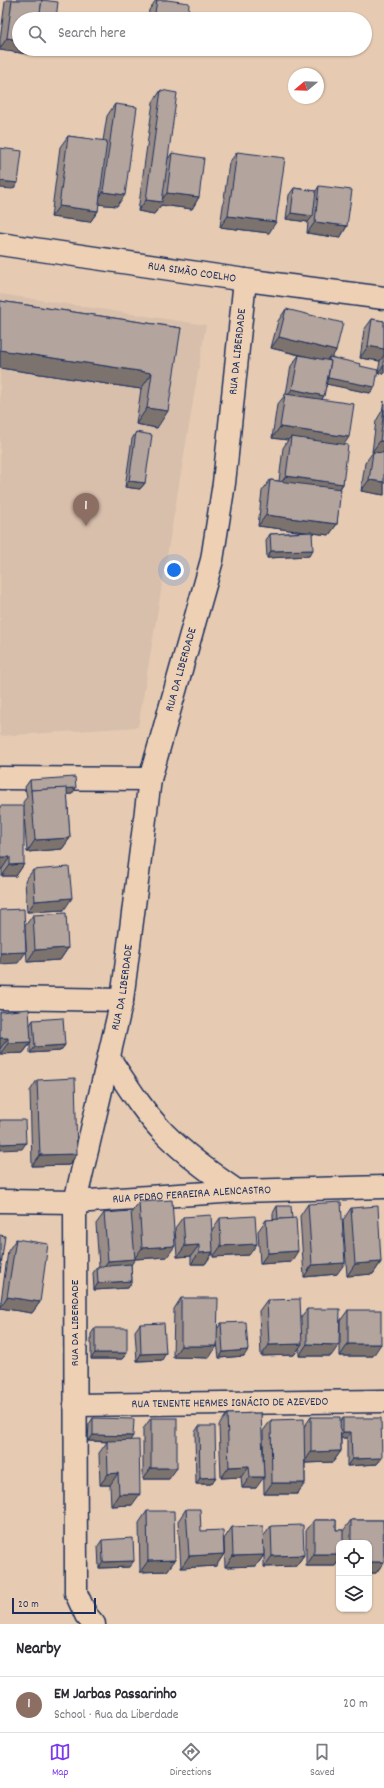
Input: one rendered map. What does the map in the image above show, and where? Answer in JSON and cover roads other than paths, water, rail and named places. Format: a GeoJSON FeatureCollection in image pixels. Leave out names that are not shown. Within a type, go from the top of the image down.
{"type":"FeatureCollection","features":[{"type":"Feature","properties":{"kind":"street","name":"RUA SIMÃO COELHO"},"geometry":{"type":"LineString","coordinates":[[0,244],[245,280],[384,298]]}},
{"type":"Feature","properties":{"kind":"street","name":"RUA DA LIBERDADE"},"geometry":{"type":"LineString","coordinates":[[94,1624],[86,1615],[76,1593],[75,1202],[122,1000],[150,779],[212,560],[224,483],[245,280]]}},
{"type":"Feature","properties":{"kind":"street"},"geometry":{"type":"LineString","coordinates":[[0,778],[150,779]]}},
{"type":"Feature","properties":{"kind":"street"},"geometry":{"type":"LineString","coordinates":[[0,998],[122,1000]]}},
{"type":"Feature","properties":{"kind":"street"},"geometry":{"type":"LineString","coordinates":[[108,1058],[164,1133],[206,1170],[237,1191]]}},
{"type":"Feature","properties":{"kind":"street","name":"RUA PEDRO FERREIRA ALENCASTRO"},"geometry":{"type":"LineString","coordinates":[[0,1201],[75,1202],[237,1191],[384,1187]]}},
{"type":"Feature","properties":{"kind":"street","name":"RUA TENENTE HERMES IGNÁCIO DE AZEVEDO"},"geometry":{"type":"LineString","coordinates":[[76,1405],[384,1401]]}},
{"type":"Feature","properties":{"kind":"place","name":"EM Jarbas Passarinho"},"geometry":{"type":"Point","coordinates":[86,526]}}]}
